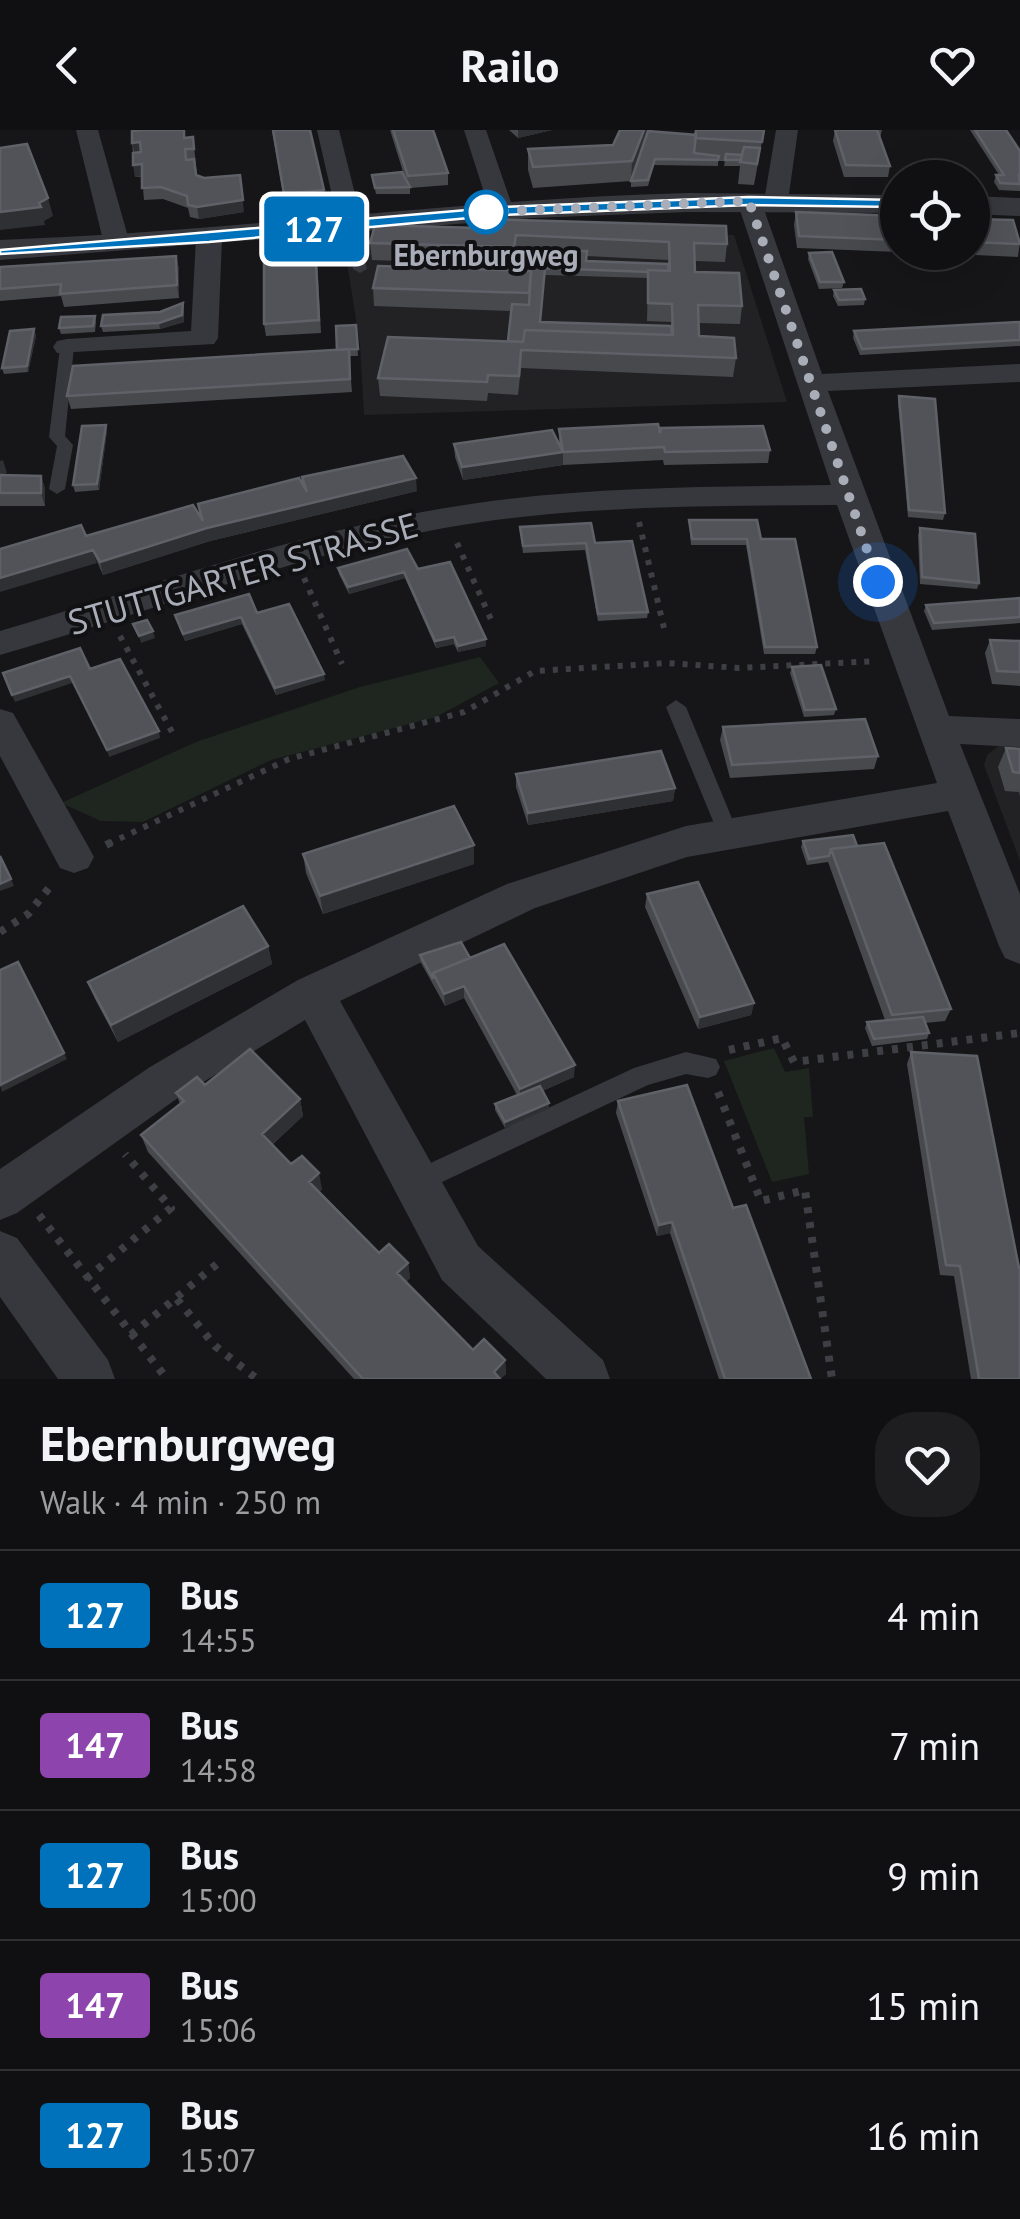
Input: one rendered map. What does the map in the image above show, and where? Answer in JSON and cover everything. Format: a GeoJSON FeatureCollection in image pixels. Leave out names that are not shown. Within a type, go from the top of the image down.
{"type":"FeatureCollection","features":[{"type":"Feature","properties":{"kind":"street"},"geometry":{"type":"LineString","coordinates":[[87,130],[117,244]]}},
{"type":"Feature","properties":{"kind":"street"},"geometry":{"type":"LineString","coordinates":[[328,130],[351,226]]}},
{"type":"Feature","properties":{"kind":"street"},"geometry":{"type":"LineString","coordinates":[[475,130],[502,211]]}},
{"type":"Feature","properties":{"kind":"street"},"geometry":{"type":"LineString","coordinates":[[763,201],[774,188],[787,130]]}},
{"type":"Feature","properties":{"kind":"street"},"geometry":{"type":"LineString","coordinates":[[0,250],[209,238],[502,211],[763,201],[880,204]]}},
{"type":"Feature","properties":{"kind":"street"},"geometry":{"type":"LineString","coordinates":[[763,201],[847,496],[933,729],[1020,946]]}},
{"type":"Feature","properties":{"kind":"street"},"geometry":{"type":"LineString","coordinates":[[990,206],[1020,206]]}},
{"type":"Feature","properties":{"kind":"street"},"geometry":{"type":"LineString","coordinates":[[67,346],[204,338],[209,238]]}},
{"type":"Feature","properties":{"kind":"street"},"geometry":{"type":"LineString","coordinates":[[814,383],[1020,373]]}},
{"type":"Feature","properties":{"kind":"street","name":"STUTTGARTER STRASSE"},"geometry":{"type":"LineString","coordinates":[[0,643],[293,553],[446,518],[632,498],[847,496]]}},
{"type":"Feature","properties":{"kind":"street"},"geometry":{"type":"LineString","coordinates":[[0,722],[74,857]]}},
{"type":"Feature","properties":{"kind":"street"},"geometry":{"type":"LineString","coordinates":[[933,729],[1020,733]]}},
{"type":"Feature","properties":{"kind":"street"},"geometry":{"type":"LineString","coordinates":[[9,1192],[166,1081],[313,993],[521,896],[728,833],[960,794]]}},
{"type":"Feature","properties":{"kind":"street"},"geometry":{"type":"LineString","coordinates":[[313,993],[460,1263],[584,1379]]}},
{"type":"Feature","properties":{"kind":"street"},"geometry":{"type":"LineString","coordinates":[[0,1254],[89,1379]]}},
{"type":"Feature","properties":{"kind":"lane"},"geometry":{"type":"LineString","coordinates":[[351,226],[360,269]]}},
{"type":"Feature","properties":{"kind":"lane"},"geometry":{"type":"LineString","coordinates":[[57,489],[65,445],[57,437],[67,346]]}},
{"type":"Feature","properties":{"kind":"lane"},"geometry":{"type":"LineString","coordinates":[[676,707],[728,833]]}},
{"type":"Feature","properties":{"kind":"lane"},"geometry":{"type":"LineString","coordinates":[[416,1182],[643,1076],[686,1063],[708,1067]]}},
{"type":"Feature","properties":{"kind":"path"},"geometry":{"type":"LineString","coordinates":[[632,498],[664,628]]}},
{"type":"Feature","properties":{"kind":"path"},"geometry":{"type":"LineString","coordinates":[[446,518],[493,624]]}},
{"type":"Feature","properties":{"kind":"path"},"geometry":{"type":"LineString","coordinates":[[293,553],[342,664]]}},
{"type":"Feature","properties":{"kind":"path"},"geometry":{"type":"LineString","coordinates":[[107,612],[172,732]]}},
{"type":"Feature","properties":{"kind":"path"},"geometry":{"type":"LineString","coordinates":[[0,932],[28,914],[74,857],[125,838],[289,759],[464,712],[535,672],[667,663],[739,668],[907,658]]}},
{"type":"Feature","properties":{"kind":"path"},"geometry":{"type":"LineString","coordinates":[[832,1379],[805,1190],[761,1201],[708,1067],[715,1053],[782,1038],[794,1062],[1020,1032]]}},
{"type":"Feature","properties":{"kind":"path"},"geometry":{"type":"LineString","coordinates":[[86,1279],[171,1208],[99,1128]]}},
{"type":"Feature","properties":{"kind":"path"},"geometry":{"type":"LineString","coordinates":[[9,1192],[167,1379]]}},
{"type":"Feature","properties":{"kind":"path"},"geometry":{"type":"LineString","coordinates":[[131,1335],[224,1259]]}},
{"type":"Feature","properties":{"kind":"path"},"geometry":{"type":"LineString","coordinates":[[176,1299],[214,1346],[257,1379]]}},
{"type":"Feature","properties":{"kind":"shaded area"},"geometry":{"type":"Polygon","coordinates":[[[516,227],[734,235],[787,402],[364,415],[360,344],[344,244],[516,227]]]}},
{"type":"Feature","properties":{"kind":"shaded area"},"geometry":{"type":"Polygon","coordinates":[[[480,657],[499,683],[436,717],[271,760],[143,822],[101,821],[61,803],[196,742],[360,687],[480,657]]]}},
{"type":"Feature","properties":{"kind":"shaded area"},"geometry":{"type":"Polygon","coordinates":[[[1020,740],[1020,861],[984,765],[987,755],[1005,741],[1020,740]]]}},
{"type":"Feature","properties":{"kind":"shaded area"},"geometry":{"type":"Polygon","coordinates":[[[774,1048],[785,1072],[809,1068],[813,1117],[804,1117],[809,1174],[772,1182],[724,1061],[774,1048]]]}},
{"type":"Feature","properties":{"kind":"building"},"geometry":{"type":"Polygon","coordinates":[[[184,130],[184,138],[193,137],[194,149],[185,149],[186,160],[194,159],[196,175],[240,175],[243,200],[197,207],[188,205],[187,196],[161,187],[142,188],[142,164],[133,165],[133,153],[141,152],[140,142],[132,143],[132,131],[184,130]]]}},
{"type":"Feature","properties":{"kind":"building"},"geometry":{"type":"Polygon","coordinates":[[[273,130],[310,130],[324,190],[284,194],[273,130]]]}},
{"type":"Feature","properties":{"kind":"building"},"geometry":{"type":"Polygon","coordinates":[[[393,130],[433,130],[448,173],[408,176],[393,130]]]}},
{"type":"Feature","properties":{"kind":"building"},"geometry":{"type":"Polygon","coordinates":[[[620,130],[644,130],[632,161],[533,167],[528,149],[613,145],[620,130]]]}},
{"type":"Feature","properties":{"kind":"building"},"geometry":{"type":"Polygon","coordinates":[[[696,130],[764,130],[762,142],[695,138],[696,130]]]}},
{"type":"Feature","properties":{"kind":"building"},"geometry":{"type":"Polygon","coordinates":[[[835,130],[877,130],[888,160],[880,160],[880,166],[846,165],[835,130]]]}},
{"type":"Feature","properties":{"kind":"building"},"geometry":{"type":"Polygon","coordinates":[[[975,130],[1006,130],[1020,151],[1020,184],[1000,183],[996,175],[1004,175],[975,130]]]}},
{"type":"Feature","properties":{"kind":"building"},"geometry":{"type":"Polygon","coordinates":[[[648,131],[696,135],[694,153],[719,156],[718,160],[655,159],[648,180],[631,181],[648,131]]]}},
{"type":"Feature","properties":{"kind":"building"},"geometry":{"type":"Polygon","coordinates":[[[27,144],[48,198],[39,203],[41,207],[0,212],[0,148],[27,144]]]}},
{"type":"Feature","properties":{"kind":"building"},"geometry":{"type":"Polygon","coordinates":[[[744,147],[760,148],[757,164],[740,162],[744,147]]]}},
{"type":"Feature","properties":{"kind":"building"},"geometry":{"type":"Polygon","coordinates":[[[726,154],[742,155],[741,160],[725,160],[726,154]]]}},
{"type":"Feature","properties":{"kind":"building"},"geometry":{"type":"Polygon","coordinates":[[[402,172],[410,187],[375,188],[372,175],[402,172]]]}},
{"type":"Feature","properties":{"kind":"building"},"geometry":{"type":"Polygon","coordinates":[[[796,212],[880,215],[880,239],[799,236],[796,212]]]}},
{"type":"Feature","properties":{"kind":"building"},"geometry":{"type":"Polygon","coordinates":[[[480,219],[726,226],[727,244],[694,243],[695,272],[739,273],[742,306],[698,305],[699,336],[734,338],[736,358],[521,350],[519,376],[488,375],[487,382],[378,378],[388,337],[523,342],[525,330],[673,335],[672,304],[648,303],[648,270],[670,271],[669,242],[516,235],[514,247],[370,243],[375,225],[478,228],[480,219]]]}},
{"type":"Feature","properties":{"kind":"building"},"geometry":{"type":"Polygon","coordinates":[[[990,219],[1013,220],[1020,244],[990,243],[990,219]]]}},
{"type":"Feature","properties":{"kind":"building"},"geometry":{"type":"Polygon","coordinates":[[[315,245],[319,320],[264,324],[264,249],[315,245]]]}},
{"type":"Feature","properties":{"kind":"building"},"geometry":{"type":"Polygon","coordinates":[[[572,251],[587,251],[586,261],[668,264],[669,271],[545,268],[540,322],[671,326],[672,335],[525,330],[523,342],[508,341],[512,304],[529,305],[531,271],[518,271],[519,259],[571,261],[572,251]]]}},
{"type":"Feature","properties":{"kind":"building"},"geometry":{"type":"Polygon","coordinates":[[[832,252],[844,282],[820,282],[809,253],[832,252]]]}},
{"type":"Feature","properties":{"kind":"building"},"geometry":{"type":"Polygon","coordinates":[[[176,256],[177,285],[60,294],[61,284],[0,289],[0,267],[176,256]]]}},
{"type":"Feature","properties":{"kind":"building"},"geometry":{"type":"Polygon","coordinates":[[[378,266],[531,271],[529,293],[373,288],[378,266]]]}},
{"type":"Feature","properties":{"kind":"building"},"geometry":{"type":"Polygon","coordinates":[[[861,289],[865,299],[839,300],[834,290],[861,289]]]}},
{"type":"Feature","properties":{"kind":"building"},"geometry":{"type":"Polygon","coordinates":[[[183,303],[182,315],[159,323],[101,326],[103,315],[160,312],[183,303]]]}},
{"type":"Feature","properties":{"kind":"building"},"geometry":{"type":"Polygon","coordinates":[[[95,316],[93,326],[59,328],[61,317],[95,316]]]}},
{"type":"Feature","properties":{"kind":"building"},"geometry":{"type":"Polygon","coordinates":[[[1020,322],[1020,340],[862,349],[854,331],[1020,322]]]}},
{"type":"Feature","properties":{"kind":"building"},"geometry":{"type":"Polygon","coordinates":[[[356,325],[358,349],[337,350],[336,326],[356,325]]]}},
{"type":"Feature","properties":{"kind":"building"},"geometry":{"type":"Polygon","coordinates":[[[34,329],[27,366],[2,368],[10,331],[34,329]]]}},
{"type":"Feature","properties":{"kind":"building"},"geometry":{"type":"Polygon","coordinates":[[[349,349],[350,379],[67,396],[73,366],[349,349]]]}},
{"type":"Feature","properties":{"kind":"building"},"geometry":{"type":"Polygon","coordinates":[[[899,396],[935,399],[945,513],[909,510],[899,396]]]}},
{"type":"Feature","properties":{"kind":"building"},"geometry":{"type":"Polygon","coordinates":[[[658,424],[660,433],[661,428],[763,426],[770,450],[665,452],[664,447],[563,452],[559,429],[658,424]]]}},
{"type":"Feature","properties":{"kind":"building"},"geometry":{"type":"Polygon","coordinates":[[[106,425],[97,484],[73,485],[82,426],[106,425]]]}},
{"type":"Feature","properties":{"kind":"building"},"geometry":{"type":"Polygon","coordinates":[[[552,430],[563,452],[462,467],[454,444],[552,430]]]}},
{"type":"Feature","properties":{"kind":"building"},"geometry":{"type":"Polygon","coordinates":[[[403,456],[416,478],[207,528],[100,562],[93,550],[0,578],[0,549],[81,525],[86,536],[193,505],[203,521],[198,504],[299,478],[307,492],[302,477],[403,456]]]}},
{"type":"Feature","properties":{"kind":"building"},"geometry":{"type":"Polygon","coordinates":[[[0,475],[41,476],[41,493],[0,493],[0,475]]]}},
{"type":"Feature","properties":{"kind":"building"},"geometry":{"type":"Polygon","coordinates":[[[689,520],[757,520],[761,539],[795,539],[817,647],[765,647],[747,539],[692,539],[689,520]]]}},
{"type":"Feature","properties":{"kind":"building"},"geometry":{"type":"Polygon","coordinates":[[[591,523],[595,543],[632,541],[648,612],[598,614],[586,543],[523,546],[520,527],[591,523]]]}},
{"type":"Feature","properties":{"kind":"building"},"geometry":{"type":"Polygon","coordinates":[[[920,528],[975,534],[979,583],[922,577],[920,528]]]}},
{"type":"Feature","properties":{"kind":"building"},"geometry":{"type":"Polygon","coordinates":[[[407,549],[418,569],[450,562],[486,639],[458,646],[454,637],[435,641],[404,572],[348,587],[338,568],[407,549]]]}},
{"type":"Feature","properties":{"kind":"building"},"geometry":{"type":"Polygon","coordinates":[[[249,594],[257,613],[289,604],[324,674],[275,688],[241,617],[183,634],[175,615],[249,594]]]}},
{"type":"Feature","properties":{"kind":"building"},"geometry":{"type":"Polygon","coordinates":[[[1020,598],[1020,617],[934,623],[926,605],[1020,598]]]}},
{"type":"Feature","properties":{"kind":"building"},"geometry":{"type":"Polygon","coordinates":[[[147,620],[153,631],[139,636],[133,624],[147,620]]]}},
{"type":"Feature","properties":{"kind":"building"},"geometry":{"type":"Polygon","coordinates":[[[990,640],[1020,641],[1020,672],[997,671],[990,640]]]}},
{"type":"Feature","properties":{"kind":"building"},"geometry":{"type":"Polygon","coordinates":[[[80,648],[90,669],[120,659],[159,731],[107,750],[70,676],[12,695],[3,673],[80,648]]]}},
{"type":"Feature","properties":{"kind":"building"},"geometry":{"type":"Polygon","coordinates":[[[821,665],[836,709],[805,710],[792,667],[821,665]]]}},
{"type":"Feature","properties":{"kind":"building"},"geometry":{"type":"Polygon","coordinates":[[[865,719],[878,756],[732,765],[723,727],[865,719]]]}},
{"type":"Feature","properties":{"kind":"building"},"geometry":{"type":"Polygon","coordinates":[[[1006,748],[1020,749],[1020,773],[1013,772],[1006,748]]]}},
{"type":"Feature","properties":{"kind":"building"},"geometry":{"type":"Polygon","coordinates":[[[661,751],[675,788],[528,813],[516,774],[661,751]]]}},
{"type":"Feature","properties":{"kind":"building"},"geometry":{"type":"Polygon","coordinates":[[[454,806],[474,845],[320,896],[303,854],[454,806]]]}},
{"type":"Feature","properties":{"kind":"building"},"geometry":{"type":"Polygon","coordinates":[[[853,835],[857,846],[831,849],[829,856],[809,859],[803,841],[853,835]]]}},
{"type":"Feature","properties":{"kind":"building"},"geometry":{"type":"Polygon","coordinates":[[[884,843],[951,1009],[892,1015],[831,849],[884,843]]]}},
{"type":"Feature","properties":{"kind":"building"},"geometry":{"type":"Polygon","coordinates":[[[0,856],[11,879],[0,884],[0,856]]]}},
{"type":"Feature","properties":{"kind":"building"},"geometry":{"type":"Polygon","coordinates":[[[698,882],[754,1003],[700,1017],[647,894],[698,882]]]}},
{"type":"Feature","properties":{"kind":"building"},"geometry":{"type":"Polygon","coordinates":[[[243,906],[268,946],[111,1025],[88,982],[243,906]]]}},
{"type":"Feature","properties":{"kind":"building"},"geometry":{"type":"Polygon","coordinates":[[[461,942],[470,958],[433,973],[433,979],[420,955],[461,942]]]}},
{"type":"Feature","properties":{"kind":"building"},"geometry":{"type":"Polygon","coordinates":[[[504,944],[575,1065],[520,1089],[464,986],[444,994],[433,973],[504,944]]]}},
{"type":"Feature","properties":{"kind":"building"},"geometry":{"type":"Polygon","coordinates":[[[18,962],[64,1053],[0,1085],[0,970],[18,962]]]}},
{"type":"Feature","properties":{"kind":"building"},"geometry":{"type":"Polygon","coordinates":[[[923,1017],[929,1033],[874,1039],[867,1022],[923,1017]]]}},
{"type":"Feature","properties":{"kind":"building"},"geometry":{"type":"Polygon","coordinates":[[[250,1049],[300,1099],[262,1134],[291,1164],[302,1156],[319,1173],[309,1182],[379,1253],[389,1244],[408,1263],[397,1273],[473,1350],[484,1339],[505,1360],[494,1372],[500,1379],[363,1379],[141,1135],[184,1101],[176,1093],[197,1077],[205,1085],[250,1049]]]}},
{"type":"Feature","properties":{"kind":"building"},"geometry":{"type":"Polygon","coordinates":[[[911,1052],[977,1056],[1020,1268],[1020,1379],[979,1379],[960,1266],[946,1265],[911,1052]]]}},
{"type":"Feature","properties":{"kind":"building"},"geometry":{"type":"Polygon","coordinates":[[[687,1085],[733,1208],[746,1205],[811,1379],[725,1379],[672,1222],[659,1225],[618,1101],[687,1085]]]}},
{"type":"Feature","properties":{"kind":"building"},"geometry":{"type":"Polygon","coordinates":[[[540,1086],[549,1103],[505,1122],[495,1104],[540,1086]]]}},
{"type":"Feature","properties":{"kind":"bus line","name":"127"},"geometry":{"type":"LineString","coordinates":[[0,250],[209,238],[502,211],[776,200],[880,203]]}},
{"type":"Feature","properties":{"kind":"place","name":"Ebernburgweg"},"geometry":{"type":"Point","coordinates":[486,212]}},
{"type":"Feature","properties":{"kind":"route"},"geometry":{"type":"LineString","coordinates":[[486,212],[749,201],[814,383],[847,496],[878,582]]}}]}
